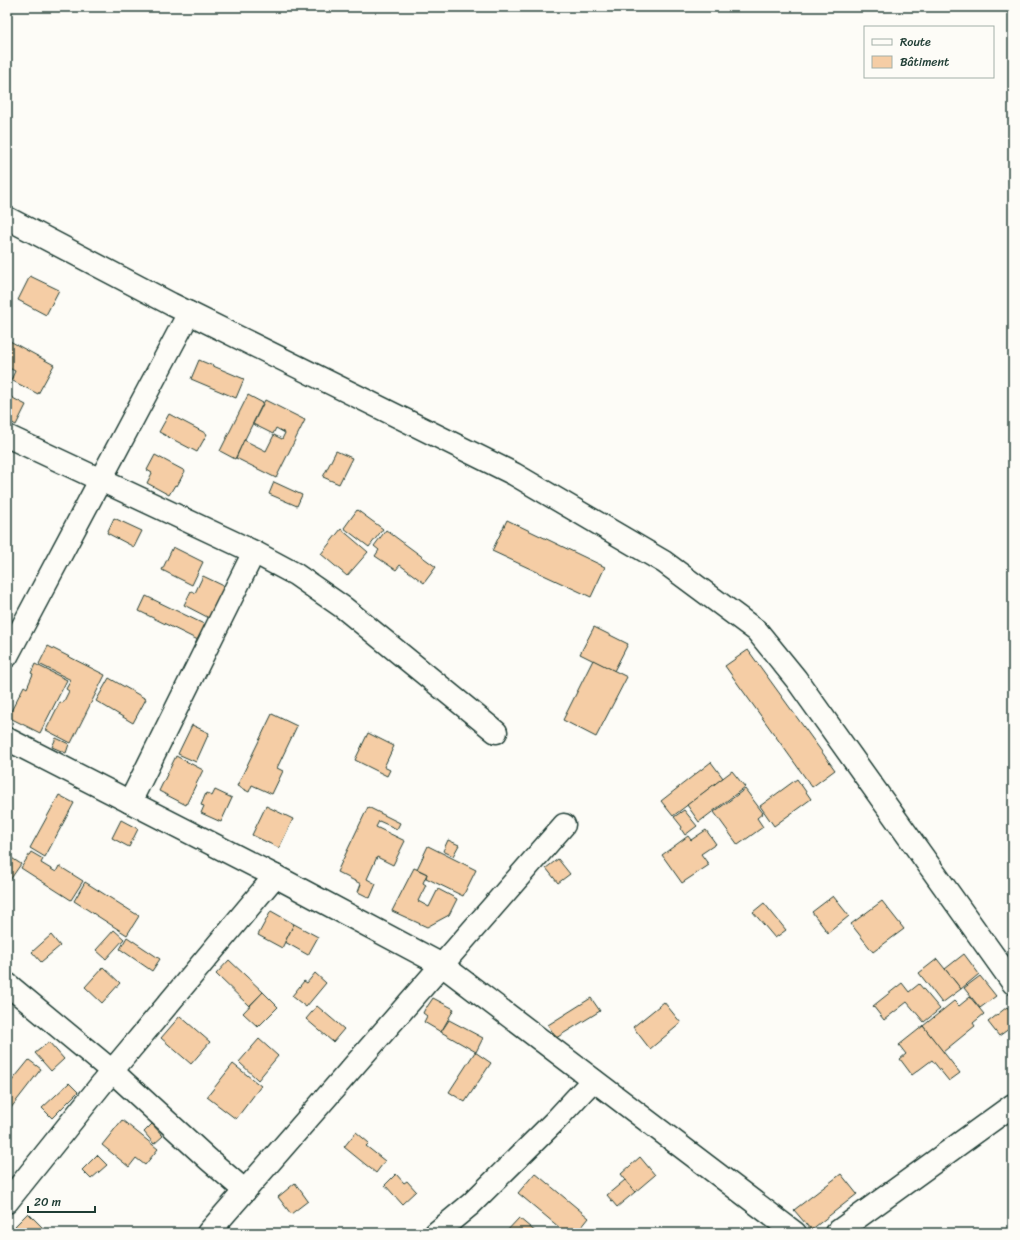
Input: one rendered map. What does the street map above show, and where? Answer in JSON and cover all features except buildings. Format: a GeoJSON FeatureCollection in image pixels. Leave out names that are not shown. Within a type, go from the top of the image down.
{"type":"FeatureCollection","features":[{"type":"Feature","properties":{"kind":"street"},"geometry":{"type":"LineString","coordinates":[[7,218],[189,313],[514,474],[664,562],[757,631],[796,679],[1013,983]]}},
{"type":"Feature","properties":{"kind":"street"},"geometry":{"type":"LineString","coordinates":[[7,656],[189,313]]}},
{"type":"Feature","properties":{"kind":"street"},"geometry":{"type":"LineString","coordinates":[[7,436],[254,552],[295,574],[344,608],[496,732]]}},
{"type":"Feature","properties":{"kind":"street"},"geometry":{"type":"LineString","coordinates":[[130,802],[254,552]]}},
{"type":"Feature","properties":{"kind":"street"},"geometry":{"type":"LineString","coordinates":[[7,739],[275,876],[442,965],[795,1233]]}},
{"type":"Feature","properties":{"kind":"street"},"geometry":{"type":"LineString","coordinates":[[208,1233],[564,825]]}},
{"type":"Feature","properties":{"kind":"street"},"geometry":{"type":"LineString","coordinates":[[7,1202],[112,1072],[275,876]]}},
{"type":"Feature","properties":{"kind":"street"},"geometry":{"type":"LineString","coordinates":[[7,984],[112,1072],[245,1191]]}},
{"type":"Feature","properties":{"kind":"street"},"geometry":{"type":"LineString","coordinates":[[436,1233],[471,1204],[555,1121],[593,1080]]}},
{"type":"Feature","properties":{"kind":"street"},"geometry":{"type":"LineString","coordinates":[[836,1233],[1013,1105]]}}]}
